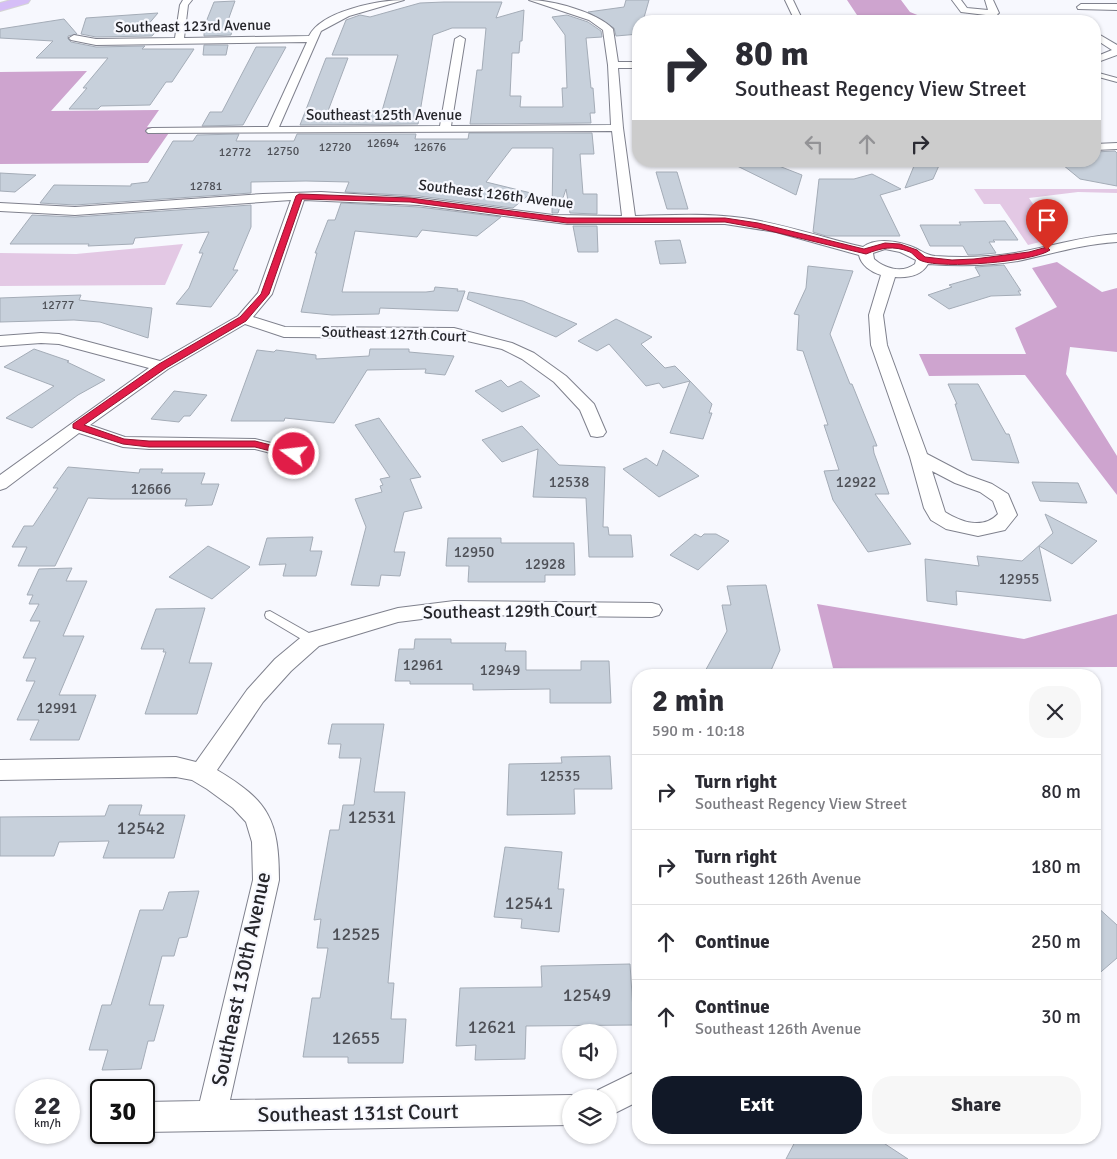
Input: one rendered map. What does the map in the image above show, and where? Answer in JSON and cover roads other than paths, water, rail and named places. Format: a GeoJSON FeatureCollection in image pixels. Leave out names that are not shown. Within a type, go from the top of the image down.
{"type":"FeatureCollection","features":[{"type":"Feature","properties":{"kind":"main road"},"geometry":{"type":"LineString","coordinates":[[0,8],[24,0]]}},
{"type":"Feature","properties":{"kind":"street"},"geometry":{"type":"LineString","coordinates":[[179,41],[184,5],[188,0]]}},
{"type":"Feature","properties":{"kind":"street"},"geometry":{"type":"LineString","coordinates":[[352,0],[373,7]]}},
{"type":"Feature","properties":{"kind":"street"},"geometry":{"type":"LineString","coordinates":[[272,130],[317,30],[326,23],[400,0]]}},
{"type":"Feature","properties":{"kind":"street"},"geometry":{"type":"LineString","coordinates":[[533,0],[592,18],[608,29],[613,65],[617,128],[629,221]]}},
{"type":"Feature","properties":{"kind":"street"},"geometry":{"type":"LineString","coordinates":[[789,0],[796,15]]}},
{"type":"Feature","properties":{"kind":"street"},"geometry":{"type":"LineString","coordinates":[[956,0],[964,10],[988,15]]}},
{"type":"Feature","properties":{"kind":"street"},"geometry":{"type":"LineString","coordinates":[[989,0],[996,15]]}},
{"type":"Feature","properties":{"kind":"street"},"geometry":{"type":"LineString","coordinates":[[561,8],[574,3]]}},
{"type":"Feature","properties":{"kind":"street"},"geometry":{"type":"LineString","coordinates":[[1081,7],[1117,7]]}},
{"type":"Feature","properties":{"kind":"street","name":"Southeast 123rd Avenue"},"geometry":{"type":"LineString","coordinates":[[74,38],[96,42],[312,39]]}},
{"type":"Feature","properties":{"kind":"street"},"geometry":{"type":"LineString","coordinates":[[445,129],[460,39]]}},
{"type":"Feature","properties":{"kind":"street"},"geometry":{"type":"LineString","coordinates":[[1101,39],[1117,50]]}},
{"type":"Feature","properties":{"kind":"street"},"geometry":{"type":"LineString","coordinates":[[1101,57],[1117,50]]}},
{"type":"Feature","properties":{"kind":"street"},"geometry":{"type":"LineString","coordinates":[[613,65],[632,65]]}},
{"type":"Feature","properties":{"kind":"street","name":"Southeast 125th Avenue"},"geometry":{"type":"LineString","coordinates":[[152,131],[617,128]]}},
{"type":"Feature","properties":{"kind":"street"},"geometry":{"type":"LineString","coordinates":[[1101,147],[1117,146]]}},
{"type":"Feature","properties":{"kind":"street"},"geometry":{"type":"LineString","coordinates":[[0,484],[77,426],[162,366],[243,319],[265,294],[299,196]]}},
{"type":"Feature","properties":{"kind":"street","name":"Southeast 126th Avenue"},"geometry":{"type":"LineString","coordinates":[[0,207],[57,212],[92,212],[206,200],[299,196],[410,200],[567,220],[725,220],[866,252]]}},
{"type":"Feature","properties":{"kind":"street"},"geometry":{"type":"LineString","coordinates":[[923,260],[923,264],[917,270],[903,273],[889,272],[878,269],[867,260],[866,252],[870,248],[885,245],[900,246],[914,251],[923,260],[974,262],[1030,254],[1081,241],[1117,238]]}},
{"type":"Feature","properties":{"kind":"street"},"geometry":{"type":"LineString","coordinates":[[889,272],[876,315],[879,345],[919,457],[933,508],[938,516],[953,525],[978,530],[998,526],[1008,515],[1001,498],[986,488],[961,479],[919,457]]}},
{"type":"Feature","properties":{"kind":"street","name":"Southeast 127th Court"},"geometry":{"type":"LineString","coordinates":[[243,319],[284,332],[454,333],[507,346],[528,356],[560,379],[588,408],[597,432]]}},
{"type":"Feature","properties":{"kind":"street"},"geometry":{"type":"LineString","coordinates":[[0,341],[41,338],[59,339],[162,366]]}},
{"type":"Feature","properties":{"kind":"street"},"geometry":{"type":"LineString","coordinates":[[77,426],[123,442],[149,444],[255,444],[294,454]]}},
{"type":"Feature","properties":{"kind":"street","name":"Southeast 129th Court"},"geometry":{"type":"LineString","coordinates":[[202,774],[255,696],[283,665],[312,640],[398,615],[429,610],[454,608],[652,610]]}},
{"type":"Feature","properties":{"kind":"street","name":"Southeast 130th Avenue"},"geometry":{"type":"LineString","coordinates":[[0,770],[176,767],[202,774],[236,796],[258,818],[266,849],[266,880],[212,1115]]}},
{"type":"Feature","properties":{"kind":"street"},"geometry":{"type":"LineString","coordinates":[[617,1097],[632,1089]]}},
{"type":"Feature","properties":{"kind":"street","name":"Southeast 131st Court"},"geometry":{"type":"LineString","coordinates":[[155,1117],[562,1110]]}},
{"type":"Feature","properties":{"kind":"lane"},"geometry":{"type":"LineString","coordinates":[[1101,76],[1117,80]]}},
{"type":"Feature","properties":{"kind":"lane"},"geometry":{"type":"LineString","coordinates":[[270,615],[312,640]]}}]}
